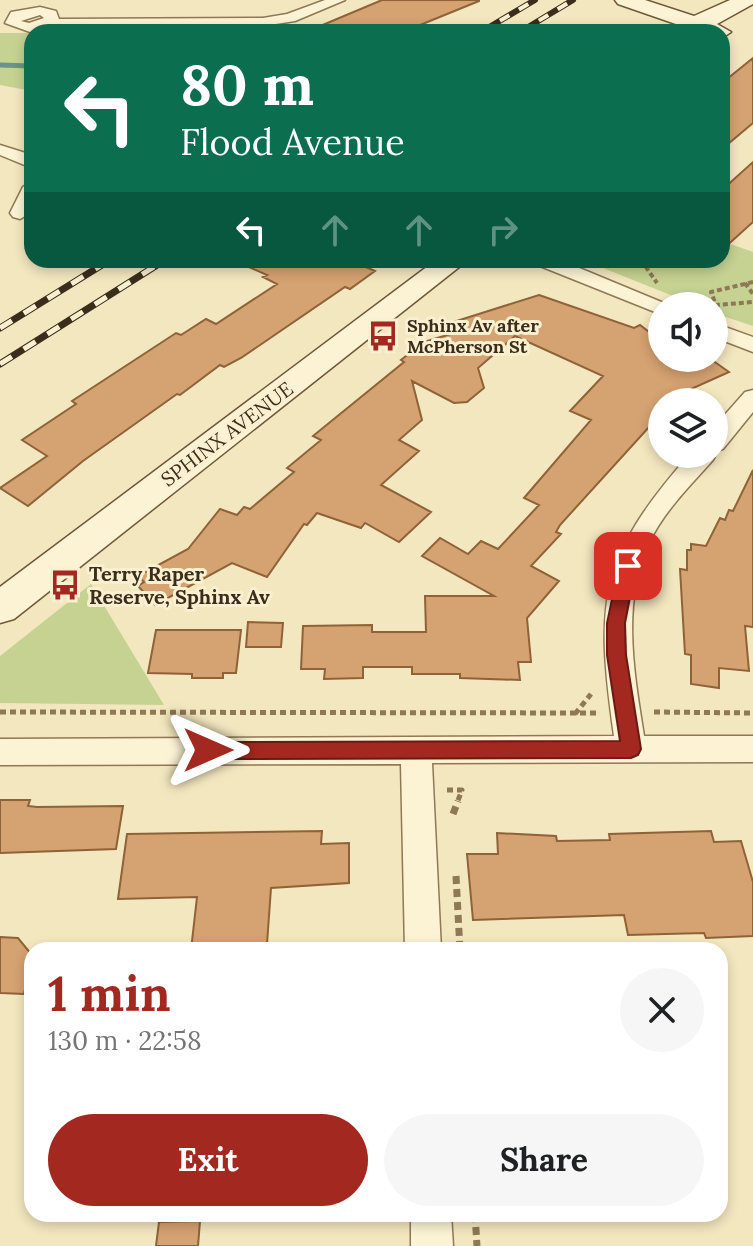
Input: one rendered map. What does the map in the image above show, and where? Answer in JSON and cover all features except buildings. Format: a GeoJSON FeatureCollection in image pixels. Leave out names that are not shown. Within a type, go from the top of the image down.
{"type":"FeatureCollection","features":[{"type":"Feature","properties":{"kind":"street"},"geometry":{"type":"LineString","coordinates":[[7,27],[13,6],[9,0]]}},
{"type":"Feature","properties":{"kind":"street"},"geometry":{"type":"LineString","coordinates":[[22,0],[45,16]]}},
{"type":"Feature","properties":{"kind":"street"},"geometry":{"type":"LineString","coordinates":[[289,0],[313,10]]}},
{"type":"Feature","properties":{"kind":"street"},"geometry":{"type":"LineString","coordinates":[[7,27],[45,16],[112,23],[263,22],[313,10],[338,0]]}},
{"type":"Feature","properties":{"kind":"street"},"geometry":{"type":"LineString","coordinates":[[632,3],[693,23],[710,19],[746,0]]}},
{"type":"Feature","properties":{"kind":"street"},"geometry":{"type":"LineString","coordinates":[[632,3],[687,9],[717,3]]}},
{"type":"Feature","properties":{"kind":"street"},"geometry":{"type":"LineString","coordinates":[[693,23],[697,15],[717,3]]}},
{"type":"Feature","properties":{"kind":"street"},"geometry":{"type":"LineString","coordinates":[[35,24],[45,16]]}},
{"type":"Feature","properties":{"kind":"street"},"geometry":{"type":"LineString","coordinates":[[0,150],[24,158]]}},
{"type":"Feature","properties":{"kind":"street"},"geometry":{"type":"LineString","coordinates":[[20,213],[24,204]]}},
{"type":"Feature","properties":{"kind":"street","name":"SPHINX AVENUE"},"geometry":{"type":"LineString","coordinates":[[0,608],[444,268]]}},
{"type":"Feature","properties":{"kind":"street"},"geometry":{"type":"LineString","coordinates":[[562,268],[648,302]]}},
{"type":"Feature","properties":{"kind":"street"},"geometry":{"type":"LineString","coordinates":[[728,335],[753,345]]}},
{"type":"Feature","properties":{"kind":"street"},"geometry":{"type":"LineString","coordinates":[[728,426],[753,397]]}},
{"type":"Feature","properties":{"kind":"street"},"geometry":{"type":"LineString","coordinates":[[631,749],[616,655],[616,623],[628,566],[651,517],[692,468]]}},
{"type":"Feature","properties":{"kind":"street"},"geometry":{"type":"LineString","coordinates":[[416,748],[423,942]]}},
{"type":"Feature","properties":{"kind":"street"},"geometry":{"type":"LineString","coordinates":[[0,752],[753,749]]}},
{"type":"Feature","properties":{"kind":"street"},"geometry":{"type":"LineString","coordinates":[[431,1222],[432,1246]]}},
{"type":"Feature","properties":{"kind":"path"},"geometry":{"type":"LineString","coordinates":[[647,268],[659,286]]}},
{"type":"Feature","properties":{"kind":"path"},"geometry":{"type":"LineString","coordinates":[[753,282],[712,290],[713,302],[725,306],[753,302]]}},
{"type":"Feature","properties":{"kind":"path"},"geometry":{"type":"LineString","coordinates":[[745,283],[753,294]]}},
{"type":"Feature","properties":{"kind":"path"},"geometry":{"type":"LineString","coordinates":[[0,712],[753,713]]}},
{"type":"Feature","properties":{"kind":"path"},"geometry":{"type":"LineString","coordinates":[[476,1222],[477,1246]]}},
{"type":"Feature","properties":{"kind":"green space"},"geometry":{"type":"Polygon","coordinates":[[[0,33],[24,33],[24,90],[0,85],[0,33]]]}},
{"type":"Feature","properties":{"kind":"green space"},"geometry":{"type":"Polygon","coordinates":[[[730,244],[753,252],[753,326],[728,318],[728,292],[663,292],[603,268],[730,268],[730,244]]]}},
{"type":"Feature","properties":{"kind":"green space"},"geometry":{"type":"Polygon","coordinates":[[[91,584],[164,705],[0,703],[0,656],[91,584]]]}},
{"type":"Feature","properties":{"kind":"waterway"},"geometry":{"type":"LineString","coordinates":[[0,65],[24,66]]}},
{"type":"Feature","properties":{"kind":"railway"},"geometry":{"type":"LineString","coordinates":[[494,24],[535,0]]}},
{"type":"Feature","properties":{"kind":"railway"},"geometry":{"type":"LineString","coordinates":[[533,24],[573,0]]}},
{"type":"Feature","properties":{"kind":"railway"},"geometry":{"type":"LineString","coordinates":[[0,328],[97,268]]}},
{"type":"Feature","properties":{"kind":"railway"},"geometry":{"type":"LineString","coordinates":[[0,364],[152,268]]}},
{"type":"Feature","properties":{"kind":"place","name":"Sphinx Av after McPherson St"},"geometry":{"type":"Point","coordinates":[383,336]}},
{"type":"Feature","properties":{"kind":"place","name":"Terry Raper Reserve, Sphinx Av"},"geometry":{"type":"Point","coordinates":[65,585]}},
{"type":"Feature","properties":{"kind":"route"},"geometry":{"type":"LineString","coordinates":[[208,750],[631,749],[616,655],[620,591],[628,566]]}}]}
